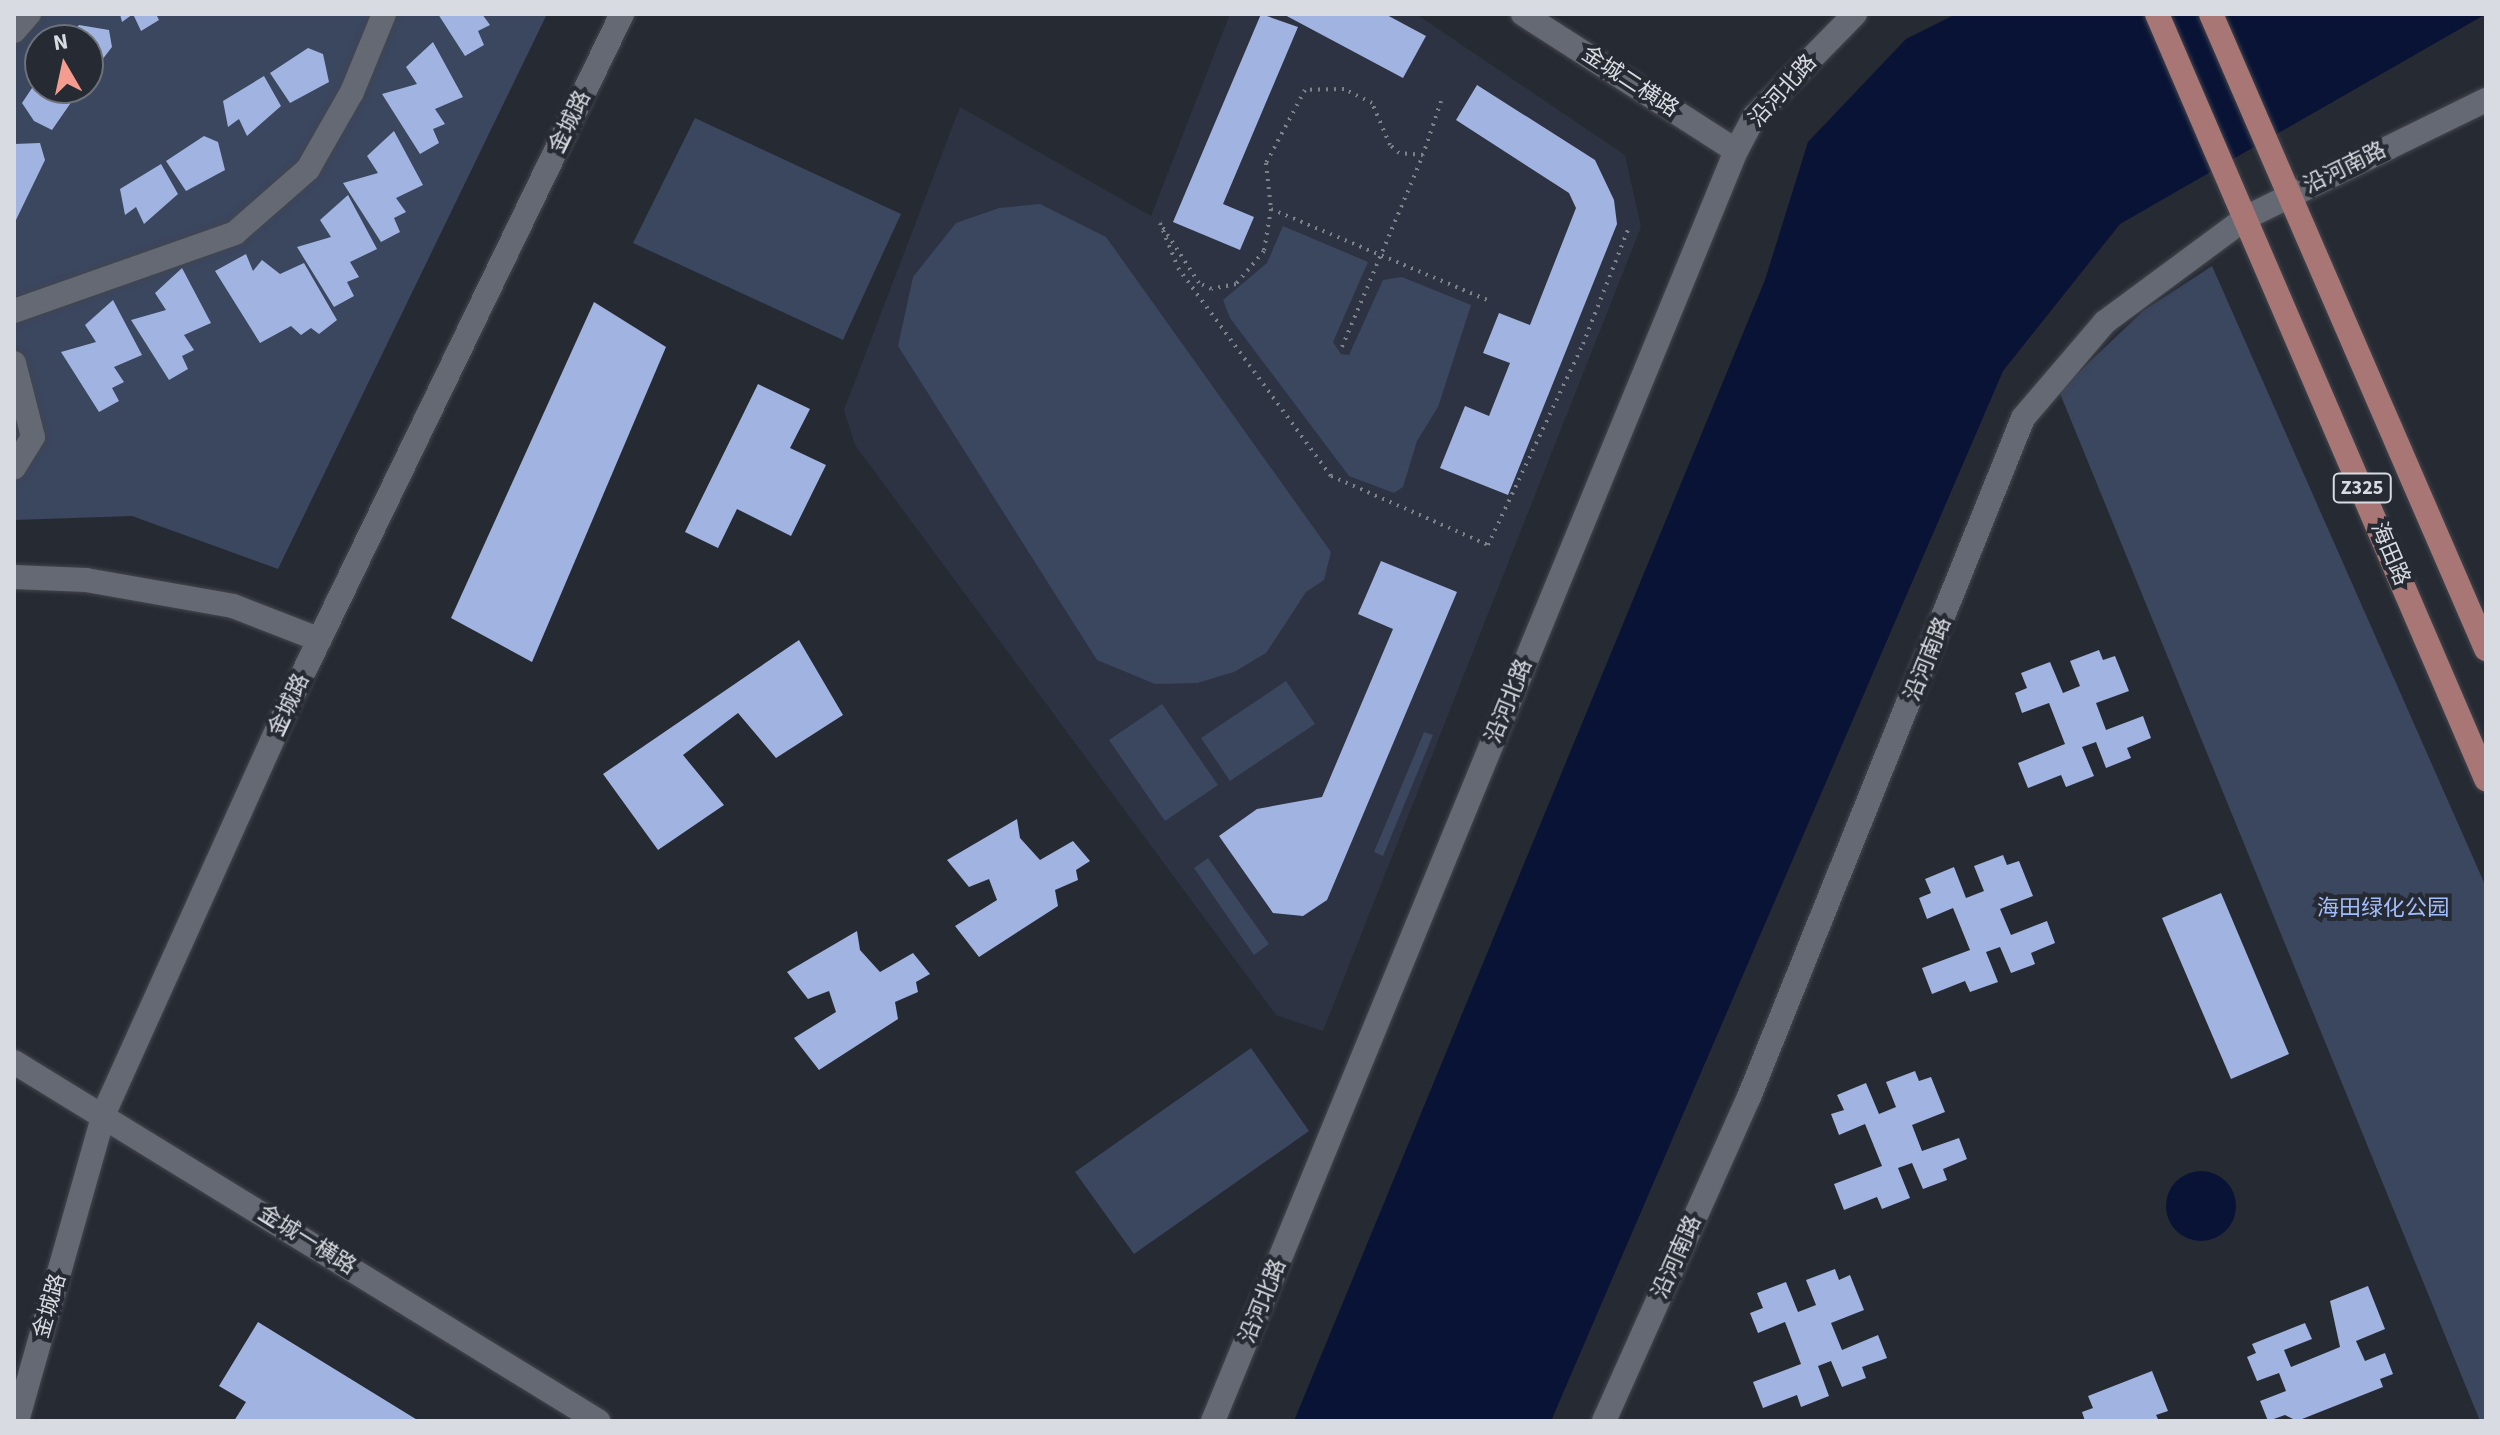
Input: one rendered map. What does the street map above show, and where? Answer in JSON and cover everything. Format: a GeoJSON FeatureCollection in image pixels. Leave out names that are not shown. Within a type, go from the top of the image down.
{"type":"FeatureCollection","features":[{"type":"Feature","properties":{"kind":"main road","name":"Z325"},"geometry":{"type":"LineString","coordinates":[[2157,14],[2242,207]]}},
{"type":"Feature","properties":{"kind":"main road","name":"Z325"},"geometry":{"type":"LineString","coordinates":[[2211,14],[2486,649]]}},
{"type":"Feature","properties":{"kind":"main road","name":"海田路"},"geometry":{"type":"LineString","coordinates":[[2242,207],[2486,779]]}},
{"type":"Feature","properties":{"kind":"street"},"geometry":{"type":"LineString","coordinates":[[14,31],[29,14]]}},
{"type":"Feature","properties":{"kind":"street"},"geometry":{"type":"LineString","coordinates":[[14,311],[235,233],[308,169],[352,92],[384,14]]}},
{"type":"Feature","properties":{"kind":"street","name":"金城路"},"geometry":{"type":"LineString","coordinates":[[17,1421],[104,1113],[320,640],[622,14]]}},
{"type":"Feature","properties":{"kind":"street","name":"金城二横路"},"geometry":{"type":"LineString","coordinates":[[1523,14],[1736,151]]}},
{"type":"Feature","properties":{"kind":"street","name":"沿河北路"},"geometry":{"type":"LineString","coordinates":[[1213,1421],[1736,151],[1755,116],[1855,14]]}},
{"type":"Feature","properties":{"kind":"street","name":"沿河南路"},"geometry":{"type":"LineString","coordinates":[[1604,1421],[1749,1097],[2023,418],[2105,322],[2242,207],[2291,194],[2486,100]]}},
{"type":"Feature","properties":{"kind":"street"},"geometry":{"type":"LineString","coordinates":[[14,363],[33,437],[14,468]]}},
{"type":"Feature","properties":{"kind":"street"},"geometry":{"type":"LineString","coordinates":[[14,577],[86,580],[233,606],[320,640]]}},
{"type":"Feature","properties":{"kind":"street","name":"金城一横路"},"geometry":{"type":"LineString","coordinates":[[14,1062],[104,1113],[598,1421]]}},
{"type":"Feature","properties":{"kind":"path"},"geometry":{"type":"LineString","coordinates":[[1423,155],[1399,153],[1390,145],[1372,103],[1344,89],[1305,90],[1266,163],[1271,209],[1264,251],[1236,284],[1211,289],[1199,283],[1160,223],[1178,268],[1331,476],[1488,545],[1583,344],[1629,227]]}},
{"type":"Feature","properties":{"kind":"path"},"geometry":{"type":"LineString","coordinates":[[1342,347],[1423,155],[1441,101]]}},
{"type":"Feature","properties":{"kind":"path"},"geometry":{"type":"LineString","coordinates":[[1271,209],[1488,300]]}},
{"type":"Feature","properties":{"kind":"shaded area"},"geometry":{"type":"Polygon","coordinates":[[[1230,14],[1416,14],[1625,155],[1641,227],[1323,1031],[1276,1015],[855,445],[844,410],[960,107],[1151,216],[1230,14]]]}},
{"type":"Feature","properties":{"kind":"shaded area"},"geometry":{"type":"Polygon","coordinates":[[[1956,14],[2486,14],[2120,224],[2003,371],[1551,1421],[1294,1421],[1765,280],[1808,142],[1906,39],[1956,14]]]}},
{"type":"Feature","properties":{"kind":"shaded area"},"geometry":{"type":"Polygon","coordinates":[[[2208,1171],[2230,1186],[2236,1206],[2234,1220],[2226,1231],[2215,1239],[2194,1241],[2176,1231],[2168,1220],[2166,1199],[2176,1181],[2187,1173],[2208,1171]]]}},
{"type":"Feature","properties":{"kind":"green space"},"geometry":{"type":"Polygon","coordinates":[[[14,14],[547,14],[278,569],[132,516],[14,520],[14,14]]]}},
{"type":"Feature","properties":{"kind":"green space"},"geometry":{"type":"Polygon","coordinates":[[[695,118],[901,214],[843,340],[633,243],[695,118]]]}},
{"type":"Feature","properties":{"kind":"green space"},"geometry":{"type":"Polygon","coordinates":[[[1040,204],[1106,237],[1331,552],[1324,580],[1306,592],[1266,653],[1234,672],[1197,683],[1155,684],[1097,660],[898,346],[913,277],[956,223],[999,208],[1040,204]]]}},
{"type":"Feature","properties":{"kind":"green space"},"geometry":{"type":"Polygon","coordinates":[[[1283,226],[1368,262],[1333,342],[1341,354],[1349,355],[1383,280],[1402,277],[1471,305],[1438,407],[1417,441],[1403,487],[1394,493],[1349,476],[1230,318],[1223,300],[1267,263],[1283,226]]]}},
{"type":"Feature","properties":{"kind":"green space","name":"海田绿化公园"},"geometry":{"type":"Polygon","coordinates":[[[2212,266],[2486,887],[2486,1421],[2480,1421],[2059,391],[2143,311],[2212,266]]]}},
{"type":"Feature","properties":{"kind":"green space"},"geometry":{"type":"Polygon","coordinates":[[[1286,681],[1315,724],[1230,781],[1201,738],[1286,681]]]}},
{"type":"Feature","properties":{"kind":"green space"},"geometry":{"type":"Polygon","coordinates":[[[1162,704],[1218,785],[1165,821],[1109,740],[1162,704]]]}},
{"type":"Feature","properties":{"kind":"green space"},"geometry":{"type":"Polygon","coordinates":[[[1424,732],[1433,735],[1383,856],[1374,852],[1424,732]]]}},
{"type":"Feature","properties":{"kind":"green space"},"geometry":{"type":"Polygon","coordinates":[[[1208,858],[1269,944],[1254,955],[1194,868],[1208,858]]]}},
{"type":"Feature","properties":{"kind":"green space"},"geometry":{"type":"Polygon","coordinates":[[[1251,1048],[1309,1131],[1134,1254],[1075,1172],[1251,1048]]]}},
{"type":"Feature","properties":{"kind":"building"},"geometry":{"type":"Polygon","coordinates":[[[120,14],[133,14],[122,22],[120,14]]]}},
{"type":"Feature","properties":{"kind":"building"},"geometry":{"type":"Polygon","coordinates":[[[133,14],[156,14],[159,20],[141,31],[133,14]]]}},
{"type":"Feature","properties":{"kind":"building"},"geometry":{"type":"Polygon","coordinates":[[[438,14],[482,14],[490,25],[478,31],[484,45],[465,56],[438,14]]]}},
{"type":"Feature","properties":{"kind":"building"},"geometry":{"type":"Polygon","coordinates":[[[1261,14],[1298,27],[1223,204],[1254,217],[1240,250],[1173,222],[1261,14]]]}},
{"type":"Feature","properties":{"kind":"building"},"geometry":{"type":"Polygon","coordinates":[[[1283,14],[1385,14],[1426,36],[1403,78],[1283,14]]]}},
{"type":"Feature","properties":{"kind":"building"},"geometry":{"type":"Polygon","coordinates":[[[104,29],[109,30],[112,47],[104,57],[104,29]]]}},
{"type":"Feature","properties":{"kind":"building"},"geometry":{"type":"Polygon","coordinates":[[[433,42],[463,97],[435,109],[445,124],[433,129],[439,143],[420,154],[382,94],[417,84],[406,67],[433,42]]]}},
{"type":"Feature","properties":{"kind":"building"},"geometry":{"type":"Polygon","coordinates":[[[308,48],[323,54],[329,82],[290,103],[270,73],[308,48]]]}},
{"type":"Feature","properties":{"kind":"building"},"geometry":{"type":"Polygon","coordinates":[[[264,76],[281,106],[247,136],[239,119],[228,127],[223,101],[264,76]]]}},
{"type":"Feature","properties":{"kind":"building"},"geometry":{"type":"Polygon","coordinates":[[[1477,85],[1595,160],[1614,200],[1617,224],[1508,495],[1440,468],[1465,406],[1489,416],[1510,363],[1483,353],[1499,313],[1530,325],[1576,208],[1569,193],[1456,120],[1477,85]]]}},
{"type":"Feature","properties":{"kind":"building"},"geometry":{"type":"Polygon","coordinates":[[[24,100],[24,104],[70,104],[52,130],[34,121],[22,103],[24,100]]]}},
{"type":"Feature","properties":{"kind":"building"},"geometry":{"type":"Polygon","coordinates":[[[394,131],[423,185],[396,198],[406,212],[394,218],[400,232],[381,242],[343,183],[378,173],[367,156],[394,131]]]}},
{"type":"Feature","properties":{"kind":"building"},"geometry":{"type":"Polygon","coordinates":[[[204,136],[218,142],[225,170],[186,191],[166,161],[204,136]]]}},
{"type":"Feature","properties":{"kind":"building"},"geometry":{"type":"Polygon","coordinates":[[[40,143],[45,160],[14,224],[14,144],[40,143]]]}},
{"type":"Feature","properties":{"kind":"building"},"geometry":{"type":"Polygon","coordinates":[[[161,164],[178,194],[144,224],[136,207],[125,215],[120,189],[161,164]]]}},
{"type":"Feature","properties":{"kind":"building"},"geometry":{"type":"Polygon","coordinates":[[[348,195],[377,249],[350,262],[359,277],[347,282],[354,296],[334,307],[297,247],[331,237],[320,220],[348,195]]]}},
{"type":"Feature","properties":{"kind":"building"},"geometry":{"type":"Polygon","coordinates":[[[246,254],[253,271],[262,260],[280,274],[304,263],[337,320],[319,334],[311,328],[301,335],[291,326],[260,343],[215,271],[246,254]]]}},
{"type":"Feature","properties":{"kind":"building"},"geometry":{"type":"Polygon","coordinates":[[[182,268],[211,323],[184,335],[194,350],[182,356],[188,369],[169,380],[131,320],[166,310],[155,293],[182,268]]]}},
{"type":"Feature","properties":{"kind":"building"},"geometry":{"type":"Polygon","coordinates":[[[113,300],[142,355],[114,367],[124,382],[112,388],[119,401],[99,412],[61,352],[96,342],[85,325],[113,300]]]}},
{"type":"Feature","properties":{"kind":"building"},"geometry":{"type":"Polygon","coordinates":[[[594,302],[666,347],[532,662],[451,618],[594,302]]]}},
{"type":"Feature","properties":{"kind":"building"},"geometry":{"type":"Polygon","coordinates":[[[758,384],[810,409],[790,448],[826,465],[791,536],[737,509],[718,548],[685,532],[758,384]]]}},
{"type":"Feature","properties":{"kind":"building"},"geometry":{"type":"Polygon","coordinates":[[[1381,561],[1457,592],[1327,900],[1303,916],[1273,913],[1219,836],[1257,809],[1322,797],[1393,629],[1358,614],[1381,561]]]}},
{"type":"Feature","properties":{"kind":"building"},"geometry":{"type":"Polygon","coordinates":[[[799,640],[843,715],[776,758],[738,713],[683,755],[724,805],[658,850],[603,774],[799,640]]]}},
{"type":"Feature","properties":{"kind":"building"},"geometry":{"type":"Polygon","coordinates":[[[2099,650],[2103,660],[2115,656],[2129,691],[2096,703],[2106,730],[2143,716],[2151,738],[2127,748],[2131,758],[2106,768],[2096,742],[2082,747],[2094,776],[2066,787],[2061,775],[2028,788],[2018,763],[2065,744],[2049,703],[2022,713],[2015,693],[2027,688],[2021,673],[2050,662],[2063,693],[2080,686],[2070,661],[2099,650]]]}},
{"type":"Feature","properties":{"kind":"building"},"geometry":{"type":"Polygon","coordinates":[[[1017,819],[1020,838],[1040,860],[1073,841],[1090,861],[1076,870],[1078,880],[1055,890],[1058,906],[979,957],[955,926],[997,900],[989,879],[969,887],[947,860],[1017,819]]]}},
{"type":"Feature","properties":{"kind":"building"},"geometry":{"type":"Polygon","coordinates":[[[2003,855],[2007,865],[2019,861],[2033,896],[2000,909],[2011,935],[2047,921],[2055,943],[2031,953],[2035,964],[2011,973],[2000,947],[1986,952],[1998,982],[1970,992],[1965,981],[1932,994],[1922,968],[1970,950],[1953,908],[1927,919],[1919,898],[1931,893],[1925,879],[1954,867],[1966,898],[1984,891],[1974,866],[2003,855]]]}},
{"type":"Feature","properties":{"kind":"building"},"geometry":{"type":"Polygon","coordinates":[[[2221,893],[2289,1054],[2231,1079],[2162,918],[2221,893]]]}},
{"type":"Feature","properties":{"kind":"building"},"geometry":{"type":"Polygon","coordinates":[[[857,931],[860,950],[880,972],[913,953],[930,974],[916,982],[918,992],[895,1002],[898,1019],[819,1070],[794,1038],[836,1012],[829,991],[808,999],[787,972],[857,931]]]}},
{"type":"Feature","properties":{"kind":"building"},"geometry":{"type":"Polygon","coordinates":[[[1915,1071],[1919,1081],[1931,1077],[1945,1112],[1912,1125],[1922,1151],[1959,1138],[1967,1159],[1943,1169],[1947,1180],[1923,1189],[1912,1163],[1898,1168],[1910,1198],[1882,1209],[1877,1197],[1844,1210],[1834,1184],[1882,1166],[1865,1124],[1839,1135],[1831,1114],[1844,1110],[1837,1095],[1866,1083],[1879,1114],[1896,1107],[1886,1082],[1915,1071]]]}},
{"type":"Feature","properties":{"kind":"building"},"geometry":{"type":"Polygon","coordinates":[[[1835,1269],[1839,1280],[1850,1275],[1864,1310],[1831,1323],[1842,1350],[1878,1335],[1887,1358],[1862,1367],[1866,1378],[1842,1387],[1831,1361],[1818,1366],[1829,1396],[1801,1407],[1797,1395],[1763,1408],[1753,1382],[1801,1364],[1785,1322],[1758,1333],[1750,1313],[1763,1308],[1757,1293],[1786,1282],[1798,1312],[1816,1305],[1806,1280],[1835,1269]]]}},
{"type":"Feature","properties":{"kind":"building"},"geometry":{"type":"Polygon","coordinates":[[[2368,1286],[2385,1329],[2356,1341],[2365,1361],[2385,1353],[2393,1374],[2380,1379],[2383,1387],[2297,1421],[2285,1415],[2268,1421],[2260,1401],[2286,1391],[2279,1373],[2257,1381],[2247,1357],[2256,1353],[2252,1344],[2305,1323],[2312,1339],[2284,1350],[2291,1367],[2340,1347],[2330,1301],[2368,1286]]]}},
{"type":"Feature","properties":{"kind":"building"},"geometry":{"type":"Polygon","coordinates":[[[258,1322],[419,1421],[234,1421],[246,1402],[219,1386],[258,1322]]]}},
{"type":"Feature","properties":{"kind":"building"},"geometry":{"type":"Polygon","coordinates":[[[2152,1371],[2168,1411],[2156,1415],[2159,1421],[2085,1421],[2082,1412],[2093,1408],[2088,1396],[2152,1371]]]}}]}
